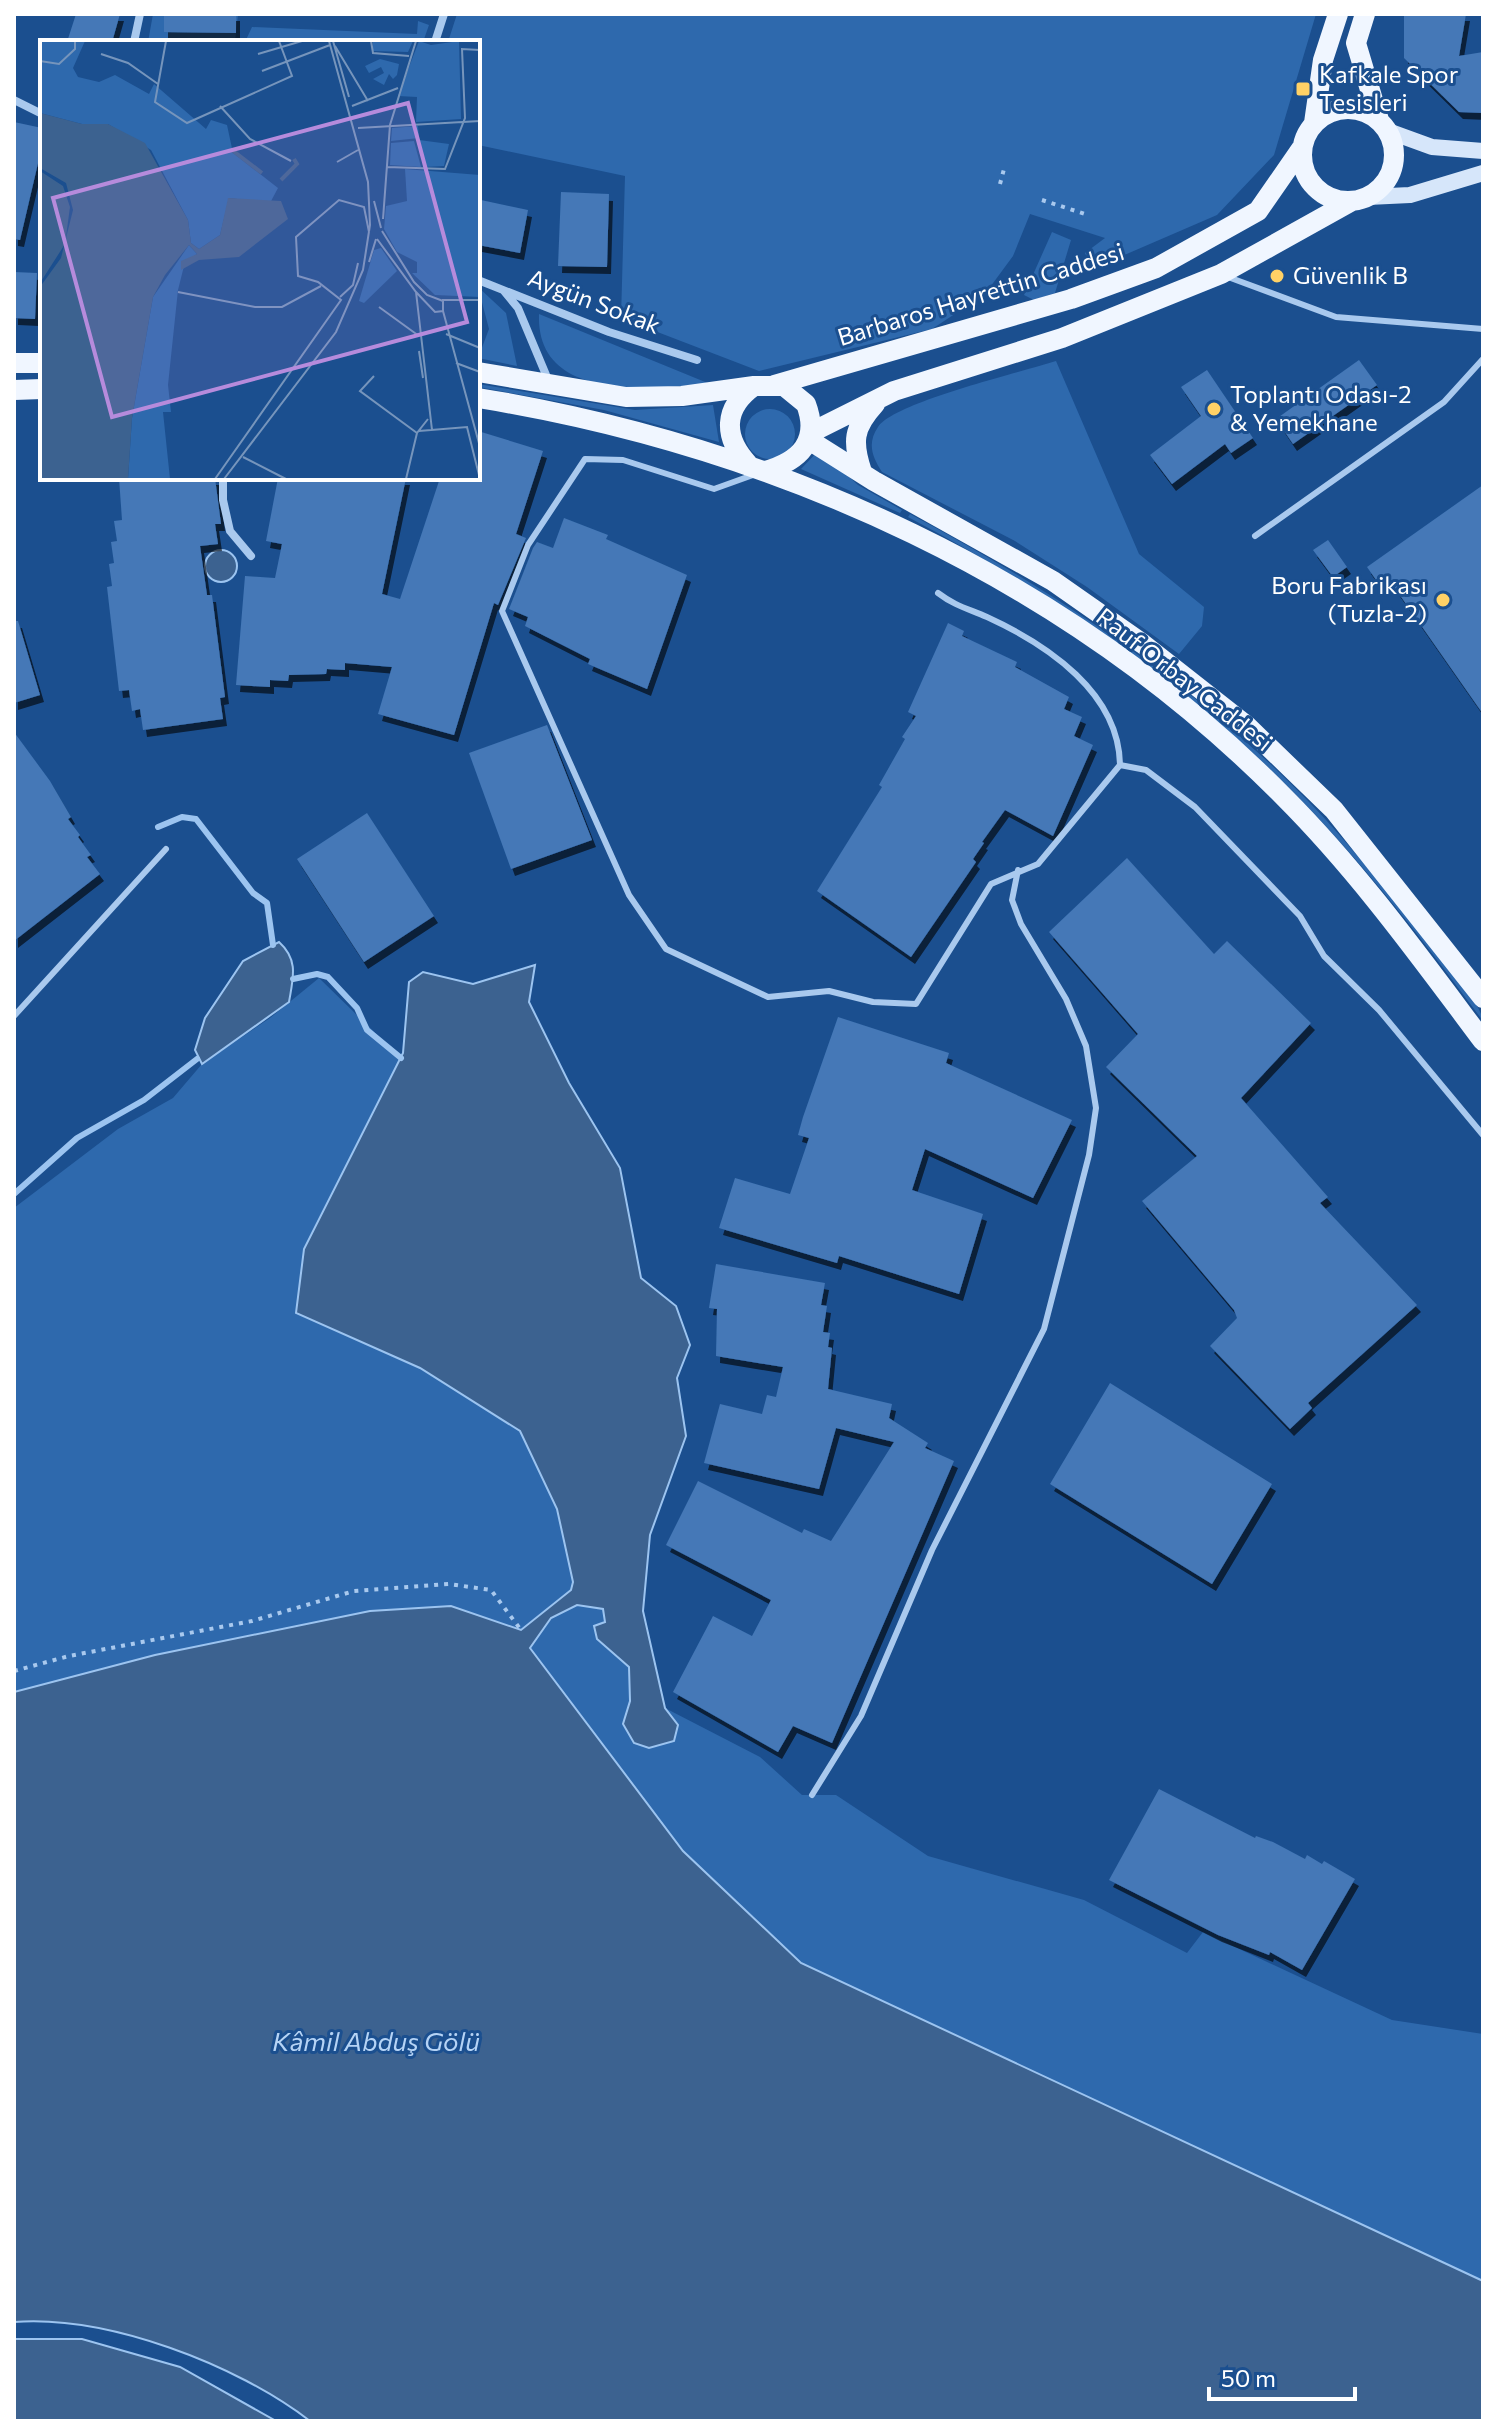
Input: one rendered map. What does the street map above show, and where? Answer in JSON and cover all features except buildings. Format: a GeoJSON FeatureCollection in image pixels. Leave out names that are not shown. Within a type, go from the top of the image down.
{"type":"FeatureCollection","features":[{"type":"Feature","properties":{"kind":"main road"},"geometry":{"type":"LineString","coordinates":[[1338,14],[1323,60],[1314,123],[1301,149],[1302,163],[1314,187],[1325,196],[1360,199]]}},
{"type":"Feature","properties":{"kind":"main road"},"geometry":{"type":"LineString","coordinates":[[764,385],[734,405],[729,419],[733,446],[758,469],[790,463],[800,455],[811,436],[884,396],[947,372],[1062,338],[1221,274],[1381,188],[1394,161],[1356,43],[1365,14]]}},
{"type":"Feature","properties":{"kind":"main road"},"geometry":{"type":"LineString","coordinates":[[1314,123],[1338,109],[1367,112],[1383,125]]}},
{"type":"Feature","properties":{"kind":"main road","name":"Barbaros Hayrettin Caddesi"},"geometry":{"type":"LineString","coordinates":[[764,385],[1071,299],[1156,268],[1258,211],[1301,149]]}},
{"type":"Feature","properties":{"kind":"main road"},"geometry":{"type":"LineString","coordinates":[[14,363],[40,363]]}},
{"type":"Feature","properties":{"kind":"main road"},"geometry":{"type":"LineString","coordinates":[[480,372],[550,387],[652,397],[764,385],[797,393],[806,404],[811,436]]}},
{"type":"Feature","properties":{"kind":"main road"},"geometry":{"type":"LineString","coordinates":[[14,390],[40,389]]}},
{"type":"Feature","properties":{"kind":"main road"},"geometry":{"type":"LineString","coordinates":[[862,472],[854,446],[855,430],[884,396]]}},
{"type":"Feature","properties":{"kind":"main road","name":"Rauf Orbay Caddesi"},"geometry":{"type":"LineString","coordinates":[[480,398],[625,427],[758,469],[871,514],[993,573],[1063,618],[1193,715],[1256,769],[1339,855],[1483,1041]]}},
{"type":"Feature","properties":{"kind":"main road","name":"Rauf Orbay Caddesi"},"geometry":{"type":"LineString","coordinates":[[811,436],[862,472],[1053,581],[1143,644],[1246,725],[1334,810],[1483,998]]}},
{"type":"Feature","properties":{"kind":"street"},"geometry":{"type":"LineString","coordinates":[[134,40],[140,14]]}},
{"type":"Feature","properties":{"kind":"street"},"geometry":{"type":"LineString","coordinates":[[436,40],[444,14]]}},
{"type":"Feature","properties":{"kind":"street"},"geometry":{"type":"LineString","coordinates":[[14,100],[40,113]]}},
{"type":"Feature","properties":{"kind":"street"},"geometry":{"type":"LineString","coordinates":[[1383,125],[1432,147],[1483,151]]}},
{"type":"Feature","properties":{"kind":"street"},"geometry":{"type":"LineString","coordinates":[[1360,199],[1410,195],[1483,173]]}},
{"type":"Feature","properties":{"kind":"street","name":"Aygün Sokak"},"geometry":{"type":"LineString","coordinates":[[480,281],[609,332],[697,360]]}},
{"type":"Feature","properties":{"kind":"street"},"geometry":{"type":"LineString","coordinates":[[501,289],[518,308],[550,387]]}},
{"type":"Feature","properties":{"kind":"street"},"geometry":{"type":"LineString","coordinates":[[223,480],[223,500],[230,531],[251,556]]}},
{"type":"Feature","properties":{"kind":"lane"},"geometry":{"type":"LineString","coordinates":[[1221,274],[1336,317],[1483,329]]}},
{"type":"Feature","properties":{"kind":"lane"},"geometry":{"type":"LineString","coordinates":[[1255,536],[1444,402],[1483,359]]}},
{"type":"Feature","properties":{"kind":"lane"},"geometry":{"type":"LineString","coordinates":[[758,469],[736,483],[714,489],[623,460],[585,459],[528,545],[502,611],[629,895],[666,949],[747,990],[768,997],[829,991],[873,1002],[916,1004],[991,884],[1038,864],[1120,765],[1114,725],[1069,665],[987,617],[960,609],[938,593]]}},
{"type":"Feature","properties":{"kind":"lane"},"geometry":{"type":"LineString","coordinates":[[1120,765],[1146,770],[1195,807],[1300,916],[1324,956],[1379,1010],[1483,1135]]}},
{"type":"Feature","properties":{"kind":"lane"},"geometry":{"type":"LineString","coordinates":[[14,1016],[166,849]]}},
{"type":"Feature","properties":{"kind":"lane"},"geometry":{"type":"LineString","coordinates":[[812,1795],[861,1716],[932,1550],[1044,1329],[1089,1155],[1096,1108],[1086,1046],[1066,999],[1021,924],[1012,900],[1018,870]]}},
{"type":"Feature","properties":{"kind":"path"},"geometry":{"type":"LineString","coordinates":[[1000,184],[1004,169]]}},
{"type":"Feature","properties":{"kind":"path"},"geometry":{"type":"LineString","coordinates":[[1042,200],[1085,214]]}},
{"type":"Feature","properties":{"kind":"path"},"geometry":{"type":"LineString","coordinates":[[14,1661],[16,1671],[69,1656],[252,1621],[354,1591],[433,1585],[491,1590],[521,1630]]}},
{"type":"Feature","properties":{"kind":"shaded area"},"geometry":{"type":"Polygon","coordinates":[[[153,14],[238,14],[235,40],[148,40],[153,14]]]}},
{"type":"Feature","properties":{"kind":"shaded area"},"geometry":{"type":"Polygon","coordinates":[[[457,14],[1316,14],[1274,155],[1217,215],[1092,269],[1085,253],[1105,238],[1030,214],[1013,256],[985,294],[932,329],[759,371],[621,318],[625,176],[480,145],[480,40],[449,40],[457,14]]]}},
{"type":"Feature","properties":{"kind":"shaded area"},"geometry":{"type":"Polygon","coordinates":[[[418,21],[429,25],[424,40],[246,40],[252,27],[417,34],[418,21]]]}},
{"type":"Feature","properties":{"kind":"shaded area"},"geometry":{"type":"Polygon","coordinates":[[[1052,232],[1071,240],[1055,293],[1034,300],[1024,295],[1052,232]]]}},
{"type":"Feature","properties":{"kind":"shaded area"},"geometry":{"type":"Polygon","coordinates":[[[480,289],[506,313],[517,366],[480,358],[489,329],[480,289]]]}},
{"type":"Feature","properties":{"kind":"shaded area"},"geometry":{"type":"Polygon","coordinates":[[[539,314],[710,384],[629,387],[601,384],[576,376],[556,363],[543,343],[539,314]]]}},
{"type":"Feature","properties":{"kind":"shaded area"},"geometry":{"type":"Polygon","coordinates":[[[1056,361],[1139,554],[1204,607],[1202,626],[1179,654],[1087,587],[1015,541],[882,472],[876,461],[872,450],[873,439],[878,427],[889,417],[932,398],[1056,361]]]}},
{"type":"Feature","properties":{"kind":"shaded area"},"geometry":{"type":"Polygon","coordinates":[[[480,384],[635,410],[713,405],[719,442],[604,410],[480,387],[480,384]]]}},
{"type":"Feature","properties":{"kind":"shaded area"},"geometry":{"type":"Polygon","coordinates":[[[770,409],[788,416],[795,434],[788,452],[770,459],[752,452],[745,434],[752,416],[770,409]]]}},
{"type":"Feature","properties":{"kind":"shaded area"},"geometry":{"type":"Polygon","coordinates":[[[819,450],[858,485],[902,510],[900,513],[801,469],[819,450]]]}},
{"type":"Feature","properties":{"kind":"shaded area"},"geometry":{"type":"Polygon","coordinates":[[[910,514],[1011,571],[1109,634],[1202,704],[1246,742],[1307,800],[1359,858],[1467,990],[1483,1021],[1356,860],[1300,799],[1230,732],[1144,663],[1098,631],[1005,572],[908,517],[910,514]]]}},
{"type":"Feature","properties":{"kind":"shaded area"},"geometry":{"type":"Polygon","coordinates":[[[319,978],[401,1058],[304,1249],[420,1368],[520,1431],[557,1509],[573,1582],[571,1590],[521,1630],[451,1606],[370,1611],[155,1655],[14,1692],[14,1208],[118,1129],[173,1098],[202,1064],[270,1018],[319,978]]]}},
{"type":"Feature","properties":{"kind":"shaded area"},"geometry":{"type":"Polygon","coordinates":[[[577,1605],[603,1609],[605,1622],[594,1627],[598,1639],[629,1667],[630,1701],[623,1724],[678,1725],[665,1708],[760,1757],[802,1795],[836,1795],[928,1856],[1084,1900],[1187,1953],[1203,1932],[1392,2020],[1483,2034],[1483,2282],[801,1963],[683,1851],[530,1648],[551,1618],[577,1605]]]}},
{"type":"Feature","properties":{"kind":"water"},"geometry":{"type":"Polygon","coordinates":[[[221,550],[232,555],[237,566],[232,577],[221,582],[210,577],[205,566],[210,555],[221,550]]]}},
{"type":"Feature","properties":{"kind":"water"},"geometry":{"type":"Polygon","coordinates":[[[279,942],[292,963],[289,1002],[202,1064],[195,1050],[205,1018],[243,961],[279,942]]]}},
{"type":"Feature","properties":{"kind":"water","name":"Kâmil Abduş Gölü"},"geometry":{"type":"Polygon","coordinates":[[[535,965],[529,1002],[569,1083],[620,1168],[641,1278],[676,1306],[690,1345],[677,1378],[686,1436],[650,1535],[643,1611],[665,1708],[678,1725],[674,1741],[649,1748],[634,1743],[623,1724],[630,1701],[629,1667],[597,1639],[594,1626],[605,1622],[603,1609],[577,1605],[551,1618],[530,1648],[683,1851],[801,1963],[1483,2281],[1483,2421],[310,2421],[246,2380],[169,2348],[89,2326],[14,2322],[14,1692],[155,1655],[370,1611],[451,1606],[521,1630],[571,1590],[573,1582],[557,1509],[520,1431],[420,1368],[296,1313],[304,1249],[403,1053],[409,982],[423,972],[473,984],[535,965]]]}},
{"type":"Feature","properties":{"kind":"water"},"geometry":{"type":"Polygon","coordinates":[[[14,2339],[82,2339],[180,2367],[276,2421],[14,2421],[14,2339]]]}},
{"type":"Feature","properties":{"kind":"waterway"},"geometry":{"type":"LineString","coordinates":[[158,827],[182,817],[196,819],[253,893],[267,903],[273,945]]}},
{"type":"Feature","properties":{"kind":"waterway"},"geometry":{"type":"LineString","coordinates":[[293,979],[317,974],[328,977],[357,1008],[367,1030],[401,1058]]}},
{"type":"Feature","properties":{"kind":"waterway"},"geometry":{"type":"LineString","coordinates":[[14,1194],[77,1138],[144,1100],[197,1059]]}},
{"type":"Feature","properties":{"kind":"place","name":"Kafkale Spor Tesisleri"},"geometry":{"type":"Point","coordinates":[1303,89]}},
{"type":"Feature","properties":{"kind":"place","name":"Güvenlik B"},"geometry":{"type":"Point","coordinates":[1277,276]}},
{"type":"Feature","properties":{"kind":"place","name":"Toplantı Odası-2 & Yemekhane"},"geometry":{"type":"Point","coordinates":[1214,409]}},
{"type":"Feature","properties":{"kind":"place","name":"Boru Fabrikası (Tuzla-2)"},"geometry":{"type":"Point","coordinates":[1443,600]}}]}
